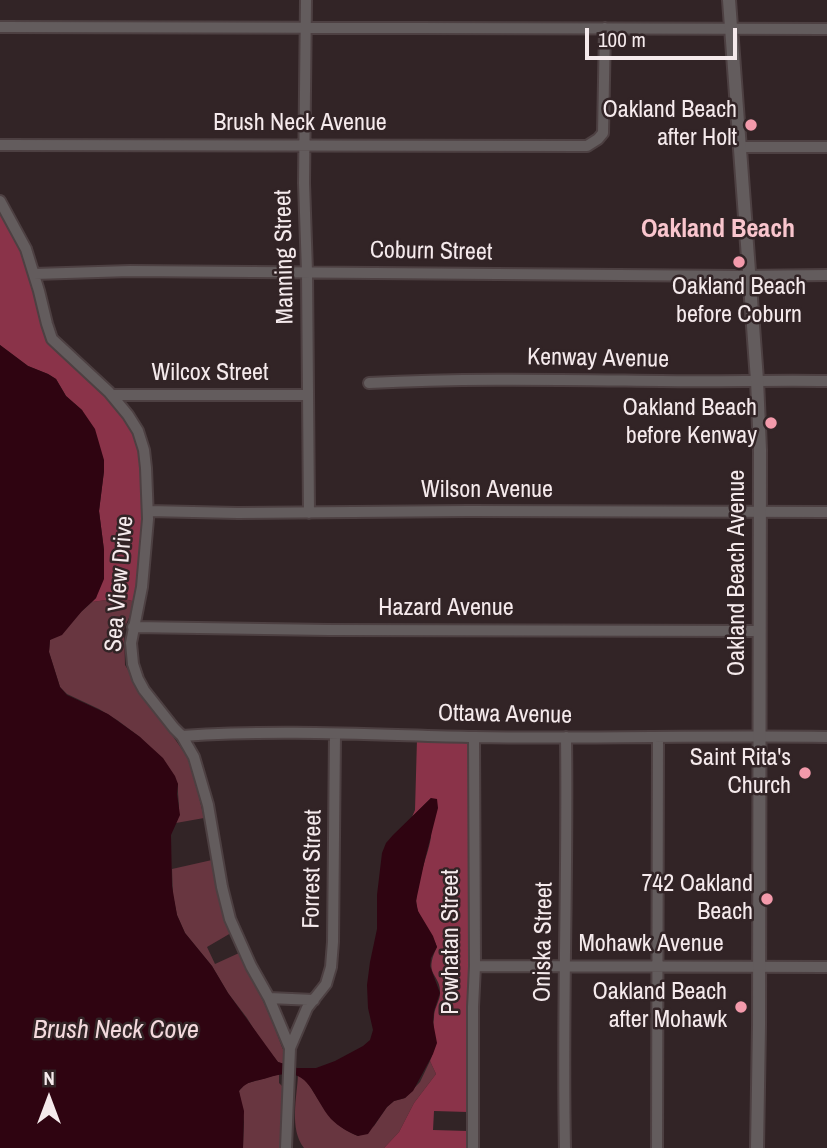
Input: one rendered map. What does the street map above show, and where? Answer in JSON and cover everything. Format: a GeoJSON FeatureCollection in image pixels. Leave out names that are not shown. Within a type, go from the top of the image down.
{"type":"FeatureCollection","features":[{"type":"Feature","properties":{"kind":"street","name":"Manning Street"},"geometry":{"type":"LineString","coordinates":[[306,0],[304,145],[309,513]]}},
{"type":"Feature","properties":{"kind":"street","name":"Oakland Beach Avenue"},"geometry":{"type":"LineString","coordinates":[[729,0],[760,450],[757,1148]]}},
{"type":"Feature","properties":{"kind":"street"},"geometry":{"type":"LineString","coordinates":[[0,27],[827,29]]}},
{"type":"Feature","properties":{"kind":"street","name":"Brush Neck Avenue"},"geometry":{"type":"LineString","coordinates":[[0,145],[587,146],[603,133],[605,28]]}},
{"type":"Feature","properties":{"kind":"street"},"geometry":{"type":"LineString","coordinates":[[741,147],[827,147]]}},
{"type":"Feature","properties":{"kind":"street","name":"Sea View Drive"},"geometry":{"type":"LineString","coordinates":[[0,201],[23,240],[52,339],[112,395],[138,431],[144,450],[148,511],[142,587],[133,627],[133,664],[138,679],[163,715],[182,736],[194,757],[204,790],[223,896],[230,919],[290,1048],[286,1148]]}},
{"type":"Feature","properties":{"kind":"street","name":"Coburn Street"},"geometry":{"type":"LineString","coordinates":[[34,274],[130,271],[827,275]]}},
{"type":"Feature","properties":{"kind":"street","name":"Kenway Avenue"},"geometry":{"type":"LineString","coordinates":[[369,383],[485,379],[827,381]]}},
{"type":"Feature","properties":{"kind":"street","name":"Wilcox Street"},"geometry":{"type":"LineString","coordinates":[[112,395],[307,395]]}},
{"type":"Feature","properties":{"kind":"street","name":"Wilson Avenue"},"geometry":{"type":"LineString","coordinates":[[148,511],[827,512]]}},
{"type":"Feature","properties":{"kind":"street","name":"Hazard Avenue"},"geometry":{"type":"LineString","coordinates":[[133,627],[759,631]]}},
{"type":"Feature","properties":{"kind":"street","name":"Ottawa Avenue"},"geometry":{"type":"LineString","coordinates":[[182,736],[218,733],[474,737],[827,737]]}},
{"type":"Feature","properties":{"kind":"street","name":"Forrest Street"},"geometry":{"type":"LineString","coordinates":[[290,1048],[302,1019],[326,984],[331,967],[334,942],[335,734]]}},
{"type":"Feature","properties":{"kind":"street","name":"Powhatan Street"},"geometry":{"type":"LineString","coordinates":[[474,737],[474,1148]]}},
{"type":"Feature","properties":{"kind":"street","name":"Oniska Street"},"geometry":{"type":"LineString","coordinates":[[565,1148],[566,737]]}},
{"type":"Feature","properties":{"kind":"street"},"geometry":{"type":"LineString","coordinates":[[657,1148],[658,738]]}},
{"type":"Feature","properties":{"kind":"street","name":"Mohawk Avenue"},"geometry":{"type":"LineString","coordinates":[[475,967],[827,967]]}},
{"type":"Feature","properties":{"kind":"street"},"geometry":{"type":"LineString","coordinates":[[269,998],[314,1000]]}},
{"type":"Feature","properties":{"kind":"shaded area"},"geometry":{"type":"Polygon","coordinates":[[[0,199],[25,241],[53,339],[114,395],[142,441],[148,511],[136,602],[121,598],[92,602],[96,598],[104,550],[99,511],[104,471],[82,410],[66,396],[56,379],[28,366],[0,345],[0,199]]]}},
{"type":"Feature","properties":{"kind":"shaded area"},"geometry":{"type":"Polygon","coordinates":[[[121,598],[136,602],[124,629],[125,665],[186,755],[192,767],[204,818],[176,823],[179,809],[178,784],[140,737],[99,709],[67,694],[60,687],[49,652],[50,640],[92,602],[121,598]]]}},
{"type":"Feature","properties":{"kind":"shaded area"},"geometry":{"type":"Polygon","coordinates":[[[417,739],[473,740],[474,743],[468,913],[468,1112],[434,1111],[433,1130],[468,1131],[468,1148],[384,1148],[399,1132],[414,1103],[436,1074],[430,1061],[434,1045],[434,1014],[440,995],[431,964],[437,947],[423,922],[416,900],[431,837],[431,798],[412,817],[415,810],[417,739]]]}},
{"type":"Feature","properties":{"kind":"shaded area"},"geometry":{"type":"Polygon","coordinates":[[[212,860],[231,933],[207,947],[215,964],[239,953],[270,1017],[287,1065],[278,1062],[263,1044],[212,966],[185,933],[177,915],[172,869],[212,860]]]}},
{"type":"Feature","properties":{"kind":"shaded area"},"geometry":{"type":"Polygon","coordinates":[[[430,1061],[436,1074],[414,1103],[399,1132],[384,1148],[304,1148],[299,1140],[295,1122],[298,1075],[308,1084],[336,1122],[358,1136],[374,1126],[394,1101],[405,1098],[420,1082],[430,1061]]]}},
{"type":"Feature","properties":{"kind":"shaded area"},"geometry":{"type":"Polygon","coordinates":[[[279,1074],[279,1083],[283,1087],[283,1148],[243,1148],[244,1122],[239,1091],[245,1084],[279,1074]]]}},
{"type":"Feature","properties":{"kind":"water","name":"Brush Neck Cove"},"geometry":{"type":"Polygon","coordinates":[[[0,345],[28,366],[56,379],[66,396],[82,410],[95,429],[104,460],[99,511],[104,550],[104,579],[96,598],[62,635],[50,640],[49,652],[60,687],[67,695],[108,714],[140,737],[163,758],[175,776],[180,815],[171,835],[172,886],[177,915],[185,933],[212,966],[228,993],[278,1062],[297,1068],[316,1068],[335,1061],[370,1040],[373,1030],[367,985],[377,929],[377,895],[382,853],[393,835],[431,798],[437,799],[438,808],[416,901],[418,911],[437,947],[430,966],[440,993],[433,1022],[437,1043],[413,1091],[387,1107],[368,1134],[358,1136],[340,1127],[331,1119],[307,1083],[292,1074],[281,1074],[252,1082],[239,1091],[244,1111],[243,1148],[0,1148],[0,345]]]}},
{"type":"Feature","properties":{"kind":"place","name":"Oakland Beach after Holt"},"geometry":{"type":"Point","coordinates":[751,125]}},
{"type":"Feature","properties":{"kind":"place","name":"Oakland Beach before Coburn"},"geometry":{"type":"Point","coordinates":[739,262]}},
{"type":"Feature","properties":{"kind":"place","name":"Oakland Beach before Kenway"},"geometry":{"type":"Point","coordinates":[771,423]}},
{"type":"Feature","properties":{"kind":"place","name":"Saint Rita's Church"},"geometry":{"type":"Point","coordinates":[805,773]}},
{"type":"Feature","properties":{"kind":"place","name":"742 Oakland Beach"},"geometry":{"type":"Point","coordinates":[767,899]}},
{"type":"Feature","properties":{"kind":"place","name":"Oakland Beach after Mohawk"},"geometry":{"type":"Point","coordinates":[741,1007]}},
{"type":"Feature","properties":{"kind":"district","name":"Oakland Beach"},"geometry":{"type":"Point","coordinates":[718,230]}}]}
